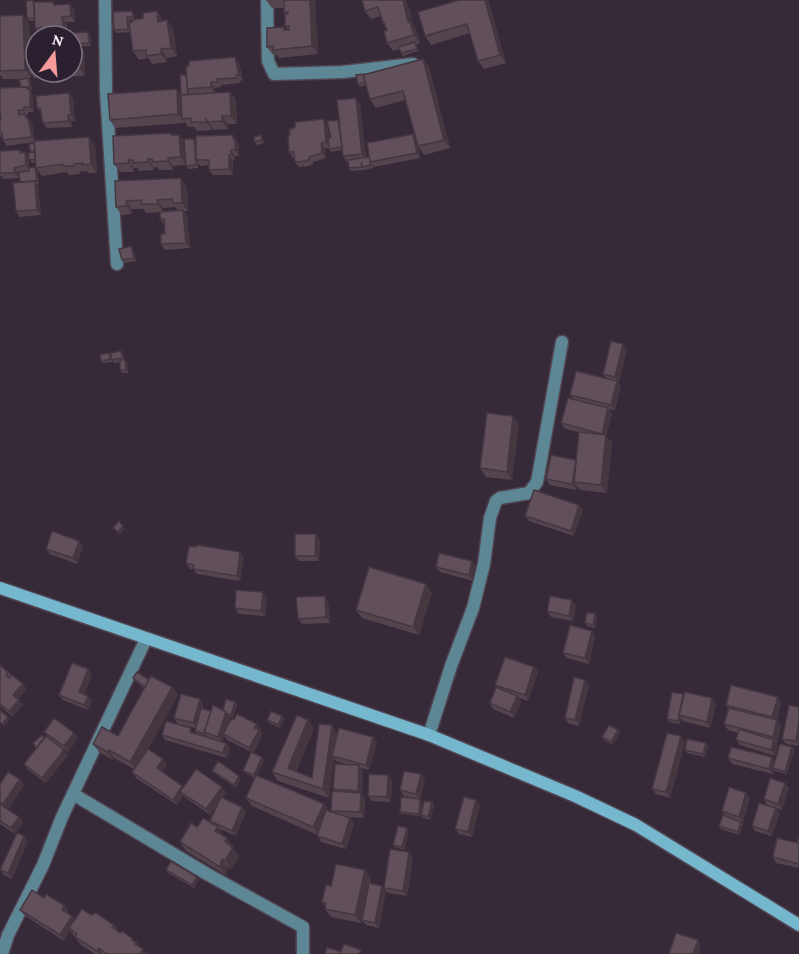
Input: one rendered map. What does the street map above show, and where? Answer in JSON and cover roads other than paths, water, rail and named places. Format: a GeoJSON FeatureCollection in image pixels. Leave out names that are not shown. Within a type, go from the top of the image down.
{"type":"FeatureCollection","features":[{"type":"Feature","properties":{"kind":"main road"},"geometry":{"type":"LineString","coordinates":[[0,588],[429,735],[575,796],[636,825],[799,925]]}},
{"type":"Feature","properties":{"kind":"street"},"geometry":{"type":"LineString","coordinates":[[105,0],[106,91],[117,264]]}},
{"type":"Feature","properties":{"kind":"street"},"geometry":{"type":"LineString","coordinates":[[267,0],[268,61],[274,74],[343,72],[420,63]]}},
{"type":"Feature","properties":{"kind":"street"},"geometry":{"type":"LineString","coordinates":[[429,735],[451,666],[473,608],[484,564],[493,509],[500,498],[529,493],[537,482],[562,342]]}},
{"type":"Feature","properties":{"kind":"street"},"geometry":{"type":"LineString","coordinates":[[2,954],[8,935],[43,865],[73,794],[146,639]]}},
{"type":"Feature","properties":{"kind":"street"},"geometry":{"type":"LineString","coordinates":[[73,794],[207,874],[303,927],[303,954]]}}]}
